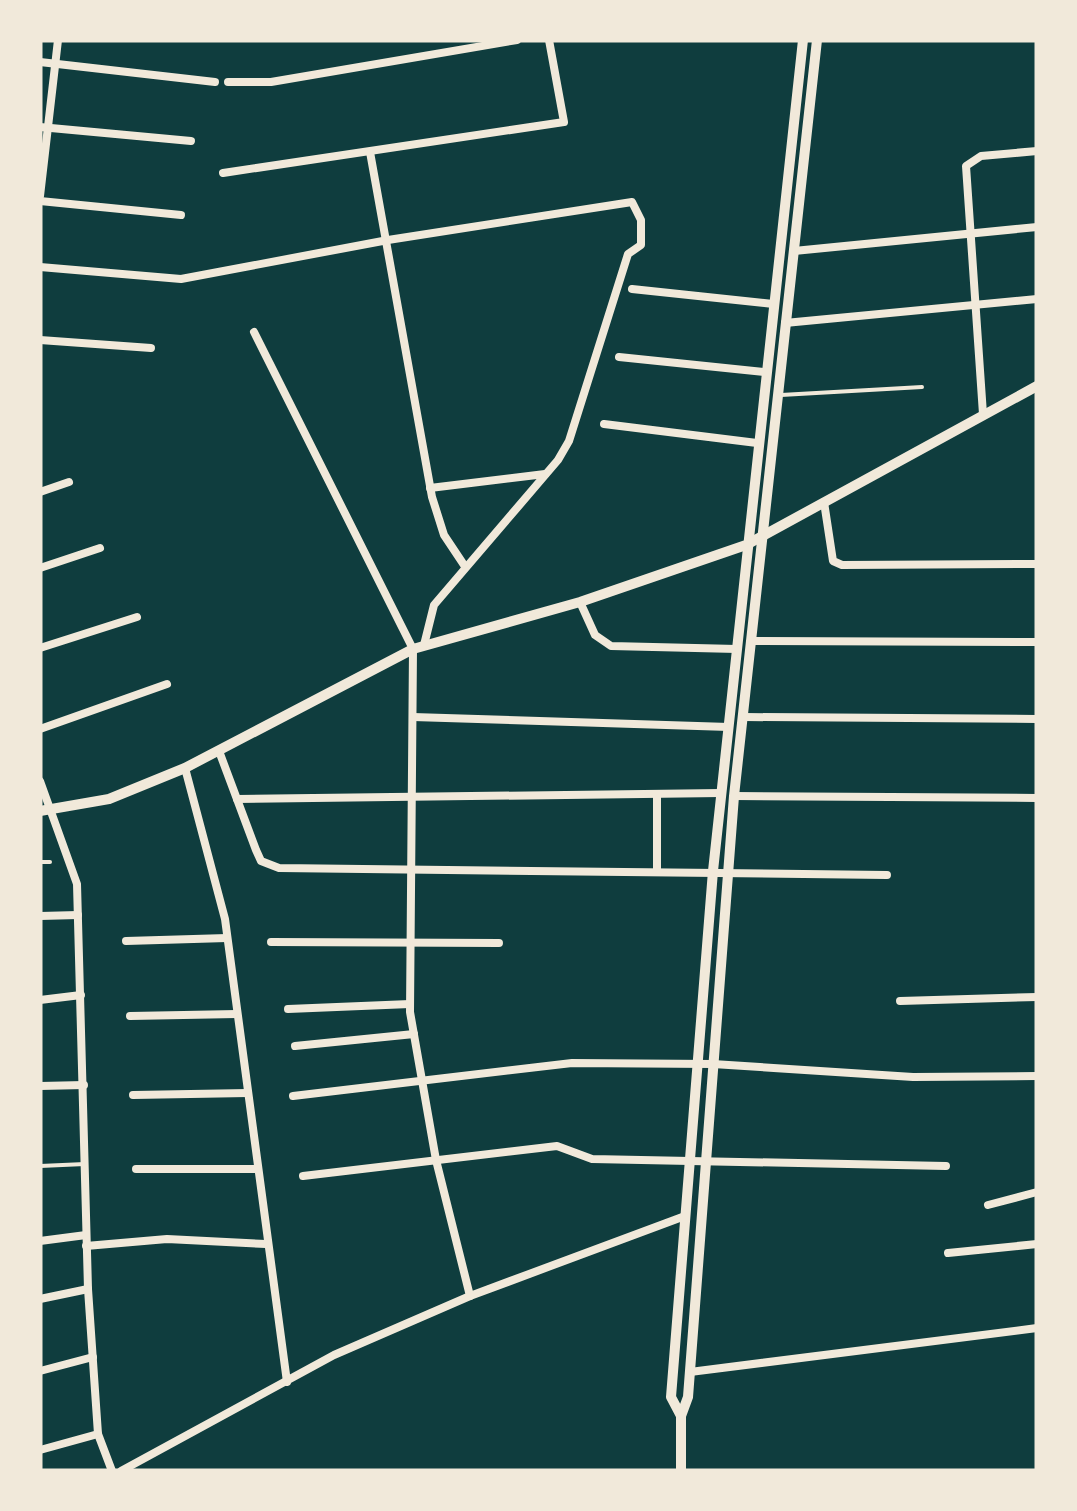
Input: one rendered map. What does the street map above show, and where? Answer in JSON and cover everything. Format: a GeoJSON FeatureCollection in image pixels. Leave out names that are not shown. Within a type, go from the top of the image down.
{"type":"FeatureCollection","features":[{"type":"Feature","properties":{"kind":"street"},"geometry":{"type":"LineString","coordinates":[[58,40],[44,128],[40,198],[181,214]]}},
{"type":"Feature","properties":{"kind":"street"},"geometry":{"type":"LineString","coordinates":[[228,82],[271,82],[516,40]]}},
{"type":"Feature","properties":{"kind":"street"},"geometry":{"type":"LineString","coordinates":[[224,173],[564,122],[549,40]]}},
{"type":"Feature","properties":{"kind":"street"},"geometry":{"type":"LineString","coordinates":[[681,1416],[671,1396],[713,871],[803,40]]}},
{"type":"Feature","properties":{"kind":"street"},"geometry":{"type":"LineString","coordinates":[[681,1471],[681,1416],[690,1372],[734,796],[818,40]]}},
{"type":"Feature","properties":{"kind":"street"},"geometry":{"type":"LineString","coordinates":[[40,62],[216,82]]}},
{"type":"Feature","properties":{"kind":"street"},"geometry":{"type":"LineString","coordinates":[[44,128],[190,142]]}},
{"type":"Feature","properties":{"kind":"street"},"geometry":{"type":"LineString","coordinates":[[983,414],[966,166],[982,156],[1037,151]]}},
{"type":"Feature","properties":{"kind":"street"},"geometry":{"type":"LineString","coordinates":[[370,152],[430,488],[444,535],[464,565]]}},
{"type":"Feature","properties":{"kind":"street"},"geometry":{"type":"LineString","coordinates":[[40,267],[181,279],[388,240],[632,202],[640,220],[642,246],[628,254],[577,421],[546,474],[464,565],[434,606],[418,647],[409,871],[410,1004],[436,1160],[470,1296]]}},
{"type":"Feature","properties":{"kind":"street"},"geometry":{"type":"LineString","coordinates":[[794,252],[1037,227]]}},
{"type":"Feature","properties":{"kind":"street"},"geometry":{"type":"LineString","coordinates":[[632,289],[773,304]]}},
{"type":"Feature","properties":{"kind":"street"},"geometry":{"type":"LineString","coordinates":[[785,323],[1037,299]]}},
{"type":"Feature","properties":{"kind":"street"},"geometry":{"type":"LineString","coordinates":[[254,332],[418,647]]}},
{"type":"Feature","properties":{"kind":"street"},"geometry":{"type":"LineString","coordinates":[[40,340],[151,348]]}},
{"type":"Feature","properties":{"kind":"street"},"geometry":{"type":"LineString","coordinates":[[619,357],[766,372]]}},
{"type":"Feature","properties":{"kind":"street"},"geometry":{"type":"LineString","coordinates":[[46,810],[120,795],[185,768],[418,647],[580,602],[746,545],[1037,386]]}},
{"type":"Feature","properties":{"kind":"street"},"geometry":{"type":"LineString","coordinates":[[604,424],[757,443]]}},
{"type":"Feature","properties":{"kind":"street"},"geometry":{"type":"LineString","coordinates":[[430,488],[546,474]]}},
{"type":"Feature","properties":{"kind":"street"},"geometry":{"type":"LineString","coordinates":[[40,492],[70,482]]}},
{"type":"Feature","properties":{"kind":"street"},"geometry":{"type":"LineString","coordinates":[[824,502],[828,551],[833,561],[842,566],[1037,564]]}},
{"type":"Feature","properties":{"kind":"street"},"geometry":{"type":"LineString","coordinates":[[40,568],[100,548]]}},
{"type":"Feature","properties":{"kind":"street"},"geometry":{"type":"LineString","coordinates":[[580,602],[596,634],[611,646],[737,649]]}},
{"type":"Feature","properties":{"kind":"street"},"geometry":{"type":"LineString","coordinates":[[40,648],[136,617]]}},
{"type":"Feature","properties":{"kind":"street"},"geometry":{"type":"LineString","coordinates":[[752,641],[1037,642]]}},
{"type":"Feature","properties":{"kind":"street"},"geometry":{"type":"LineString","coordinates":[[40,729],[167,684]]}},
{"type":"Feature","properties":{"kind":"street"},"geometry":{"type":"LineString","coordinates":[[413,717],[730,727]]}},
{"type":"Feature","properties":{"kind":"street"},"geometry":{"type":"LineString","coordinates":[[744,717],[1037,719]]}},
{"type":"Feature","properties":{"kind":"street"},"geometry":{"type":"LineString","coordinates":[[219,751],[256,850],[269,866],[887,875]]}},
{"type":"Feature","properties":{"kind":"street"},"geometry":{"type":"LineString","coordinates":[[185,768],[228,938],[287,1382]]}},
{"type":"Feature","properties":{"kind":"street"},"geometry":{"type":"LineString","coordinates":[[40,781],[46,810],[72,860],[78,914],[92,1357],[98,1434],[112,1471]]}},
{"type":"Feature","properties":{"kind":"street"},"geometry":{"type":"LineString","coordinates":[[237,799],[722,793]]}},
{"type":"Feature","properties":{"kind":"street"},"geometry":{"type":"LineString","coordinates":[[657,794],[657,871]]}},
{"type":"Feature","properties":{"kind":"street"},"geometry":{"type":"LineString","coordinates":[[734,796],[1037,798]]}},
{"type":"Feature","properties":{"kind":"street"},"geometry":{"type":"LineString","coordinates":[[40,916],[78,914]]}},
{"type":"Feature","properties":{"kind":"street"},"geometry":{"type":"LineString","coordinates":[[126,941],[228,938]]}},
{"type":"Feature","properties":{"kind":"street"},"geometry":{"type":"LineString","coordinates":[[271,942],[499,942]]}},
{"type":"Feature","properties":{"kind":"street"},"geometry":{"type":"LineString","coordinates":[[40,1000],[80,995]]}},
{"type":"Feature","properties":{"kind":"street"},"geometry":{"type":"LineString","coordinates":[[900,1001],[1037,997]]}},
{"type":"Feature","properties":{"kind":"street"},"geometry":{"type":"LineString","coordinates":[[288,1009],[410,1004]]}},
{"type":"Feature","properties":{"kind":"street"},"geometry":{"type":"LineString","coordinates":[[130,1016],[237,1014]]}},
{"type":"Feature","properties":{"kind":"street"},"geometry":{"type":"LineString","coordinates":[[295,1046],[414,1034]]}},
{"type":"Feature","properties":{"kind":"street"},"geometry":{"type":"LineString","coordinates":[[293,1096],[572,1063],[696,1063],[850,1074],[1037,1076]]}},
{"type":"Feature","properties":{"kind":"street"},"geometry":{"type":"LineString","coordinates":[[40,1086],[84,1085]]}},
{"type":"Feature","properties":{"kind":"street"},"geometry":{"type":"LineString","coordinates":[[133,1095],[248,1093]]}},
{"type":"Feature","properties":{"kind":"street"},"geometry":{"type":"LineString","coordinates":[[303,1176],[557,1146],[592,1159],[946,1166]]}},
{"type":"Feature","properties":{"kind":"street"},"geometry":{"type":"LineString","coordinates":[[136,1169],[256,1169]]}},
{"type":"Feature","properties":{"kind":"street"},"geometry":{"type":"LineString","coordinates":[[988,1206],[1037,1192]]}},
{"type":"Feature","properties":{"kind":"street"},"geometry":{"type":"LineString","coordinates":[[121,1471],[334,1355],[470,1296],[684,1216]]}},
{"type":"Feature","properties":{"kind":"street"},"geometry":{"type":"LineString","coordinates":[[40,1241],[86,1234]]}},
{"type":"Feature","properties":{"kind":"street"},"geometry":{"type":"LineString","coordinates":[[86,1246],[167,1239],[266,1244]]}},
{"type":"Feature","properties":{"kind":"street"},"geometry":{"type":"LineString","coordinates":[[948,1254],[1037,1244]]}},
{"type":"Feature","properties":{"kind":"street"},"geometry":{"type":"LineString","coordinates":[[40,1299],[88,1289]]}},
{"type":"Feature","properties":{"kind":"street"},"geometry":{"type":"LineString","coordinates":[[690,1372],[1037,1328]]}},
{"type":"Feature","properties":{"kind":"street"},"geometry":{"type":"LineString","coordinates":[[40,1371],[92,1357]]}},
{"type":"Feature","properties":{"kind":"street"},"geometry":{"type":"LineString","coordinates":[[40,1450],[98,1434]]}},
{"type":"Feature","properties":{"kind":"lane"},"geometry":{"type":"LineString","coordinates":[[776,395],[922,387]]}},
{"type":"Feature","properties":{"kind":"lane"},"geometry":{"type":"LineString","coordinates":[[40,862],[50,862]]}},
{"type":"Feature","properties":{"kind":"lane"},"geometry":{"type":"LineString","coordinates":[[40,1166],[85,1164]]}}]}
